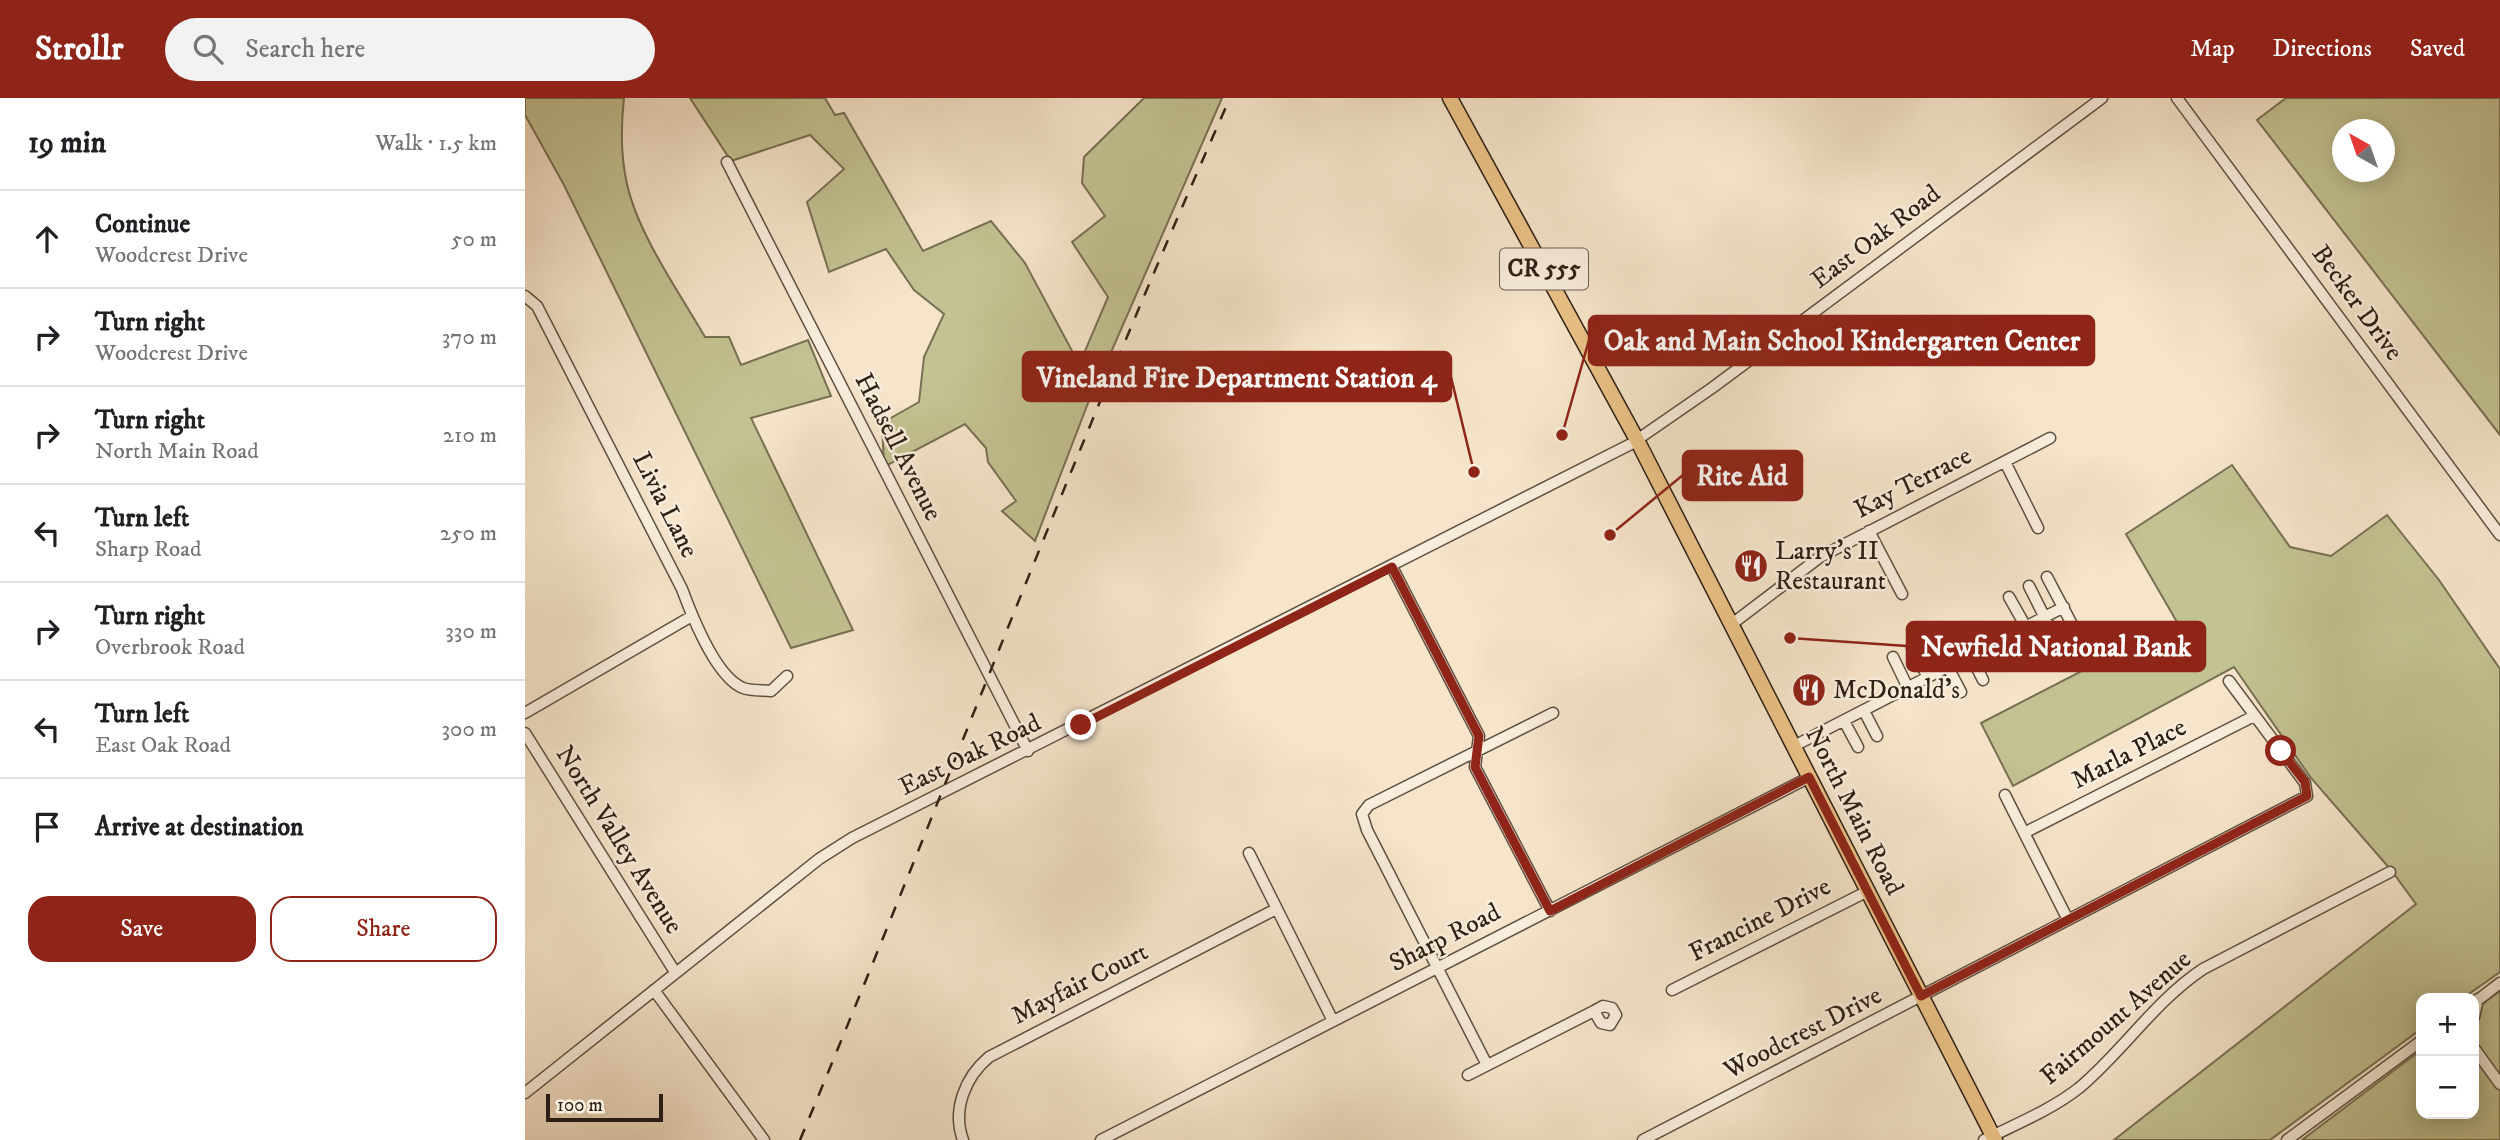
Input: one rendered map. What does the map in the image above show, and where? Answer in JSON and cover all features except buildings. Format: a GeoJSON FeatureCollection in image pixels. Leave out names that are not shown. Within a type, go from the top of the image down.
{"type":"FeatureCollection","features":[{"type":"Feature","properties":{"kind":"main road","name":"North Main Road"},"geometry":{"type":"LineString","coordinates":[[1450,98],[1637,440],[1868,891],[1991,1139]]}},
{"type":"Feature","properties":{"kind":"street","name":"East Oak Road"},"geometry":{"type":"LineString","coordinates":[[525,1093],[819,859],[852,838],[1392,567],[1637,440],[1712,388],[2102,98]]}},
{"type":"Feature","properties":{"kind":"street","name":"Becker Drive"},"geometry":{"type":"LineString","coordinates":[[2177,98],[2500,535]]}},
{"type":"Feature","properties":{"kind":"street","name":"Hadsell Avenue"},"geometry":{"type":"LineString","coordinates":[[727,162],[1028,751]]}},
{"type":"Feature","properties":{"kind":"street","name":"Livia Lane"},"geometry":{"type":"LineString","coordinates":[[525,296],[537,306],[682,589],[692,616],[725,675],[744,688],[771,691],[787,676]]}},
{"type":"Feature","properties":{"kind":"street","name":"Kay Terrace"},"geometry":{"type":"LineString","coordinates":[[1732,624],[1820,557],[2050,438]]}},
{"type":"Feature","properties":{"kind":"street"},"geometry":{"type":"LineString","coordinates":[[2005,462],[2038,528]]}},
{"type":"Feature","properties":{"kind":"street"},"geometry":{"type":"LineString","coordinates":[[1869,531],[1902,594]]}},
{"type":"Feature","properties":{"kind":"street"},"geometry":{"type":"LineString","coordinates":[[1392,567],[1479,736],[1475,767],[1550,911]]}},
{"type":"Feature","properties":{"kind":"street"},"geometry":{"type":"LineString","coordinates":[[2047,577],[2076,632]]}},
{"type":"Feature","properties":{"kind":"street"},"geometry":{"type":"LineString","coordinates":[[2029,586],[2058,644]]}},
{"type":"Feature","properties":{"kind":"street"},"geometry":{"type":"LineString","coordinates":[[2009,597],[2026,627]]}},
{"type":"Feature","properties":{"kind":"street"},"geometry":{"type":"LineString","coordinates":[[1794,746],[2064,607]]}},
{"type":"Feature","properties":{"kind":"street"},"geometry":{"type":"LineString","coordinates":[[525,713],[692,616]]}},
{"type":"Feature","properties":{"kind":"street"},"geometry":{"type":"LineString","coordinates":[[1931,637],[1961,692]]}},
{"type":"Feature","properties":{"kind":"street"},"geometry":{"type":"LineString","coordinates":[[1912,648],[1928,677]]}},
{"type":"Feature","properties":{"kind":"street"},"geometry":{"type":"LineString","coordinates":[[1971,656],[1983,680]]}},
{"type":"Feature","properties":{"kind":"street"},"geometry":{"type":"LineString","coordinates":[[1893,657],[1908,688]]}},
{"type":"Feature","properties":{"kind":"street"},"geometry":{"type":"LineString","coordinates":[[2229,681],[2254,716]]}},
{"type":"Feature","properties":{"kind":"street"},"geometry":{"type":"LineString","coordinates":[[1864,711],[1877,736]]}},
{"type":"Feature","properties":{"kind":"street"},"geometry":{"type":"LineString","coordinates":[[1487,1065],[1362,820],[1364,810],[1553,713]]}},
{"type":"Feature","properties":{"kind":"street","name":"Woodcrest Drive"},"geometry":{"type":"LineString","coordinates":[[1643,1140],[2307,796],[2305,782],[2254,716]]}},
{"type":"Feature","properties":{"kind":"street","name":"Marla Place"},"geometry":{"type":"LineString","coordinates":[[2024,833],[2254,716]]}},
{"type":"Feature","properties":{"kind":"street"},"geometry":{"type":"LineString","coordinates":[[1845,721],[1858,747]]}},
{"type":"Feature","properties":{"kind":"street","name":"North Valley Avenue"},"geometry":{"type":"LineString","coordinates":[[525,733],[675,972]]}},
{"type":"Feature","properties":{"kind":"street","name":"Sharp Road"},"geometry":{"type":"LineString","coordinates":[[1103,1139],[1809,777]]}},
{"type":"Feature","properties":{"kind":"street"},"geometry":{"type":"LineString","coordinates":[[2005,795],[2067,918]]}},
{"type":"Feature","properties":{"kind":"street"},"geometry":{"type":"LineString","coordinates":[[1249,853],[1333,1021]]}},
{"type":"Feature","properties":{"kind":"street","name":"Fairmount Avenue"},"geometry":{"type":"LineString","coordinates":[[1991,1139],[2048,1108],[2080,1086],[2180,985],[2203,968],[2390,872]]}},
{"type":"Feature","properties":{"kind":"street","name":"Francine Drive"},"geometry":{"type":"LineString","coordinates":[[1672,990],[1868,891]]}},
{"type":"Feature","properties":{"kind":"street","name":"Mayfair Court"},"geometry":{"type":"LineString","coordinates":[[963,1140],[959,1123],[962,1097],[973,1073],[989,1057],[1276,909]]}},
{"type":"Feature","properties":{"kind":"street"},"geometry":{"type":"LineString","coordinates":[[2479,999],[2500,983]]}},
{"type":"Feature","properties":{"kind":"street"},"geometry":{"type":"LineString","coordinates":[[654,990],[764,1140]]}},
{"type":"Feature","properties":{"kind":"street"},"geometry":{"type":"LineString","coordinates":[[1468,1075],[1594,1011]]}},
{"type":"Feature","properties":{"kind":"street"},"geometry":{"type":"LineString","coordinates":[[2287,1140],[2416,1045]]}},
{"type":"Feature","properties":{"kind":"street"},"geometry":{"type":"LineString","coordinates":[[2479,1055],[2500,1084]]}},
{"type":"Feature","properties":{"kind":"shaded area"},"geometry":{"type":"Polygon","coordinates":[[[525,98],[624,98],[623,152],[632,203],[660,262],[705,337],[729,337],[741,365],[808,340],[831,396],[751,418],[853,630],[791,648],[564,185],[525,115],[525,98]]]}},
{"type":"Feature","properties":{"kind":"shaded area"},"geometry":{"type":"Polygon","coordinates":[[[690,98],[825,98],[835,115],[844,113],[923,251],[991,221],[1025,263],[1093,390],[1035,541],[1002,511],[1016,501],[988,462],[986,448],[965,424],[884,467],[882,423],[919,402],[924,357],[944,314],[914,290],[886,249],[829,272],[807,202],[844,169],[810,135],[731,161],[690,98]]]}},
{"type":"Feature","properties":{"kind":"shaded area"},"geometry":{"type":"Polygon","coordinates":[[[1144,98],[1222,98],[1102,373],[1085,351],[1108,297],[1072,242],[1105,216],[1082,183],[1084,157],[1144,98]]]}},
{"type":"Feature","properties":{"kind":"shaded area"},"geometry":{"type":"Polygon","coordinates":[[[2286,98],[2500,98],[2500,435],[2257,120],[2286,98]]]}},
{"type":"Feature","properties":{"kind":"shaded area"},"geometry":{"type":"Polygon","coordinates":[[[2232,465],[2290,547],[2331,556],[2387,515],[2439,580],[2500,669],[2500,972],[2470,993],[2416,993],[2416,1033],[2270,1140],[2114,1140],[2416,904],[2391,870],[2311,778],[2234,667],[2013,786],[1981,723],[2177,622],[2126,534],[2232,465]]]}},
{"type":"Feature","properties":{"kind":"shaded area"},"geometry":{"type":"Polygon","coordinates":[[[2500,991],[2500,1140],[2302,1140],[2416,1054],[2416,1119],[2479,1119],[2479,1006],[2500,991]]]}},
{"type":"Feature","properties":{"kind":"railway"},"geometry":{"type":"LineString","coordinates":[[800,1140],[1065,487],[1230,98]]}},
{"type":"Feature","properties":{"kind":"place","name":"Oak and Main School Kindergarten Center"},"geometry":{"type":"Point","coordinates":[1562,435]}},
{"type":"Feature","properties":{"kind":"place","name":"Vineland Fire Department Station 4"},"geometry":{"type":"Point","coordinates":[1474,472]}},
{"type":"Feature","properties":{"kind":"place","name":"Rite Aid"},"geometry":{"type":"Point","coordinates":[1610,535]}},
{"type":"Feature","properties":{"kind":"place","name":"Larry’s II Restaurant"},"geometry":{"type":"Point","coordinates":[1751,566]}},
{"type":"Feature","properties":{"kind":"place","name":"Newfield National Bank"},"geometry":{"type":"Point","coordinates":[1790,638]}},
{"type":"Feature","properties":{"kind":"place","name":"McDonald's"},"geometry":{"type":"Point","coordinates":[1809,690]}},
{"type":"Feature","properties":{"kind":"route"},"geometry":{"type":"LineString","coordinates":[[1081,725],[1392,567],[1479,736],[1475,767],[1550,911],[1809,777],[1921,996],[2307,796],[2308,788],[2305,782],[2281,751]]}}]}
